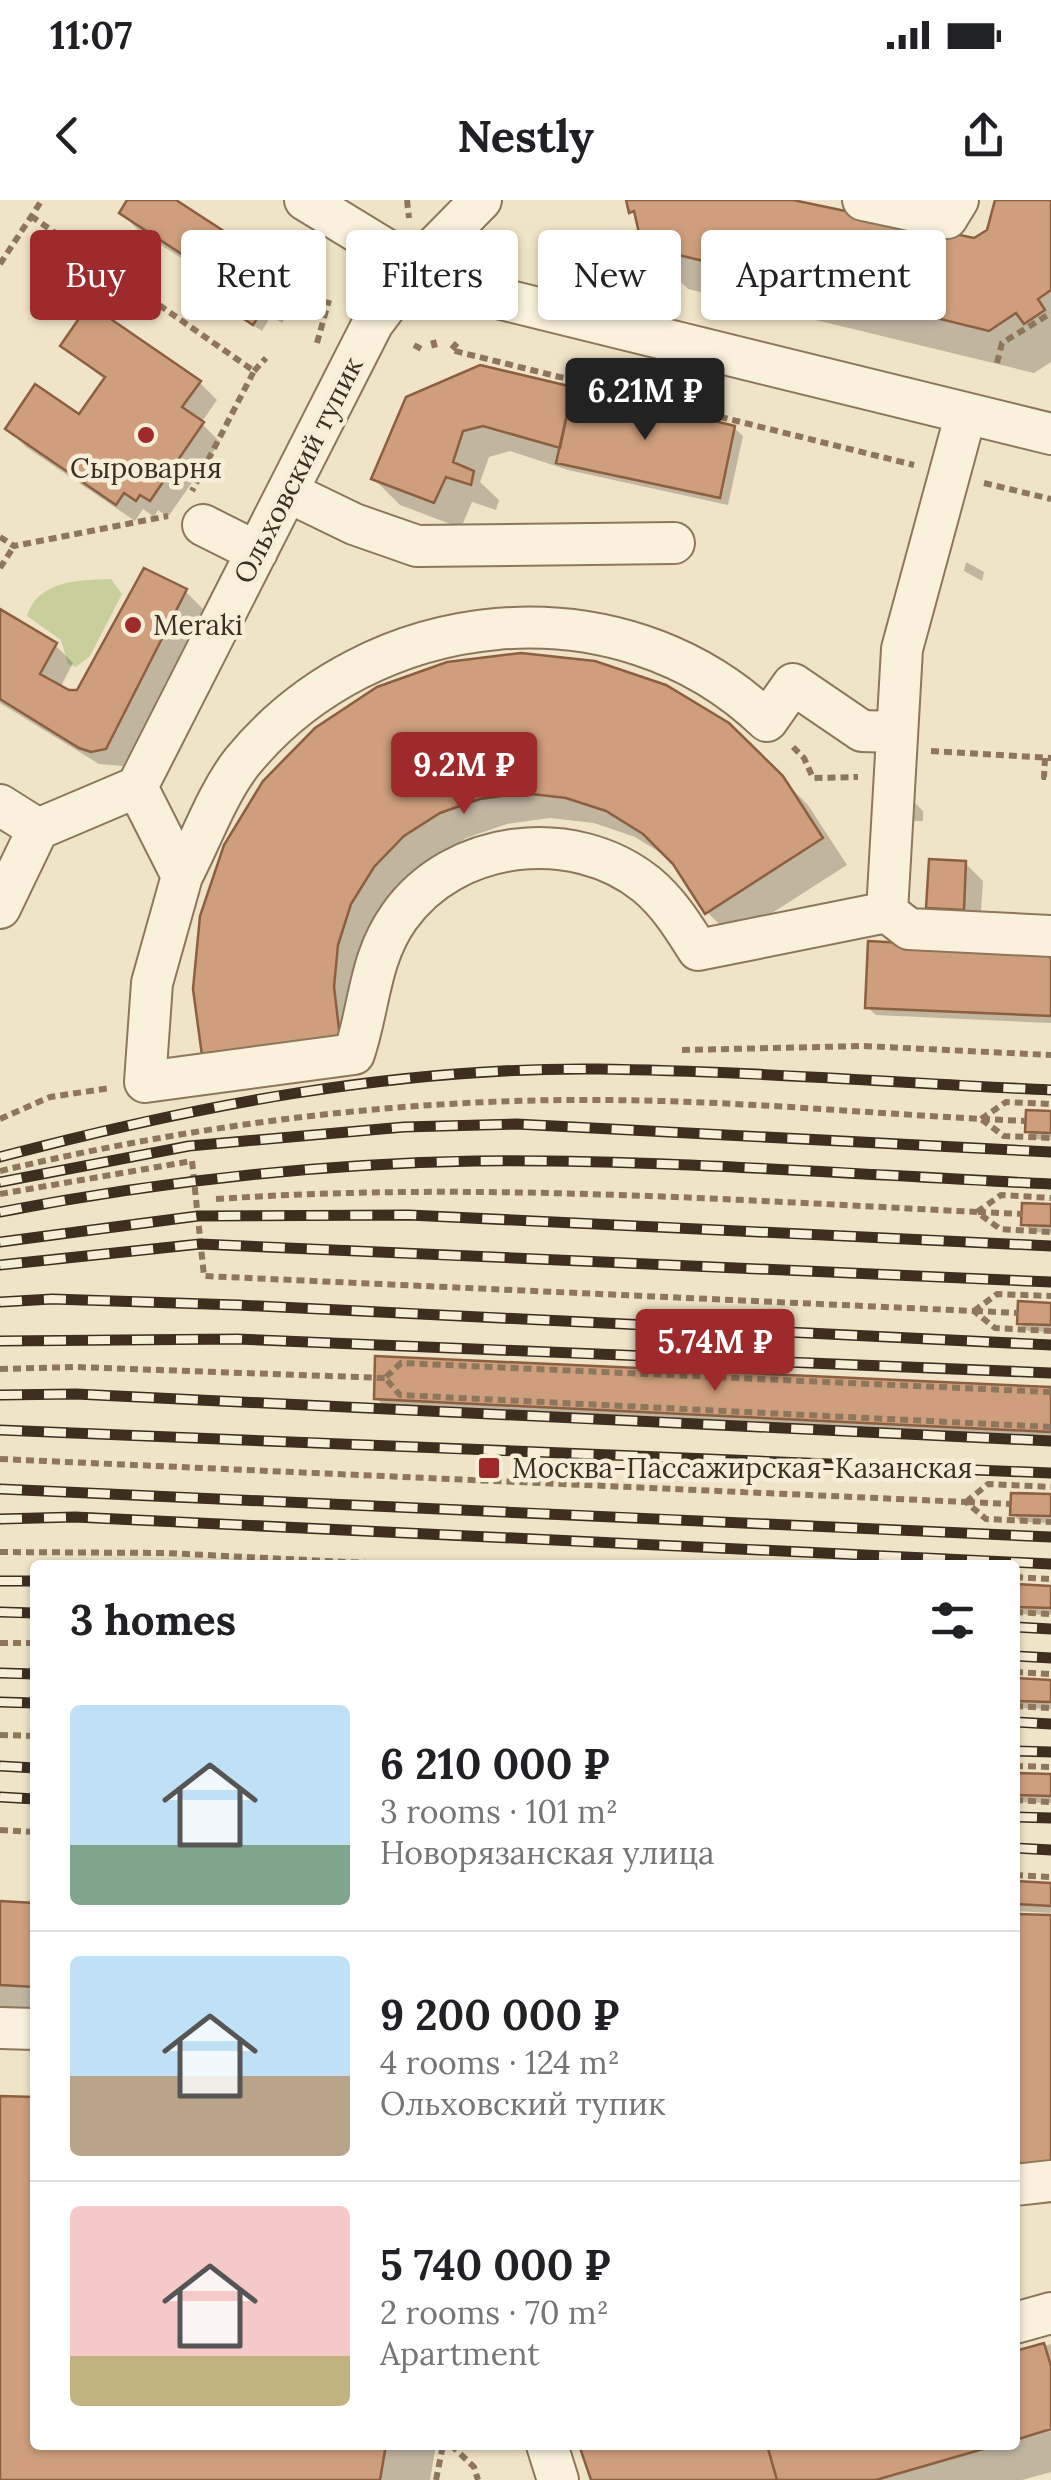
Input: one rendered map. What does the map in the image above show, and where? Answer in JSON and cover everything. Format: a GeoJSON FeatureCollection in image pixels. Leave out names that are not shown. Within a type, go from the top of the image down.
{"type":"FeatureCollection","features":[{"type":"Feature","properties":{"kind":"street"},"geometry":{"type":"LineString","coordinates":[[305,200],[354,230]]}},
{"type":"Feature","properties":{"kind":"street","name":"Ольховский тупик"},"geometry":{"type":"LineString","coordinates":[[451,230],[481,200]]}},
{"type":"Feature","properties":{"kind":"street"},"geometry":{"type":"LineString","coordinates":[[863,200],[947,218],[958,200]]}},
{"type":"Feature","properties":{"kind":"street"},"geometry":{"type":"LineString","coordinates":[[518,303],[965,417],[1049,427]]}},
{"type":"Feature","properties":{"kind":"street","name":"Ольховский тупик"},"geometry":{"type":"LineString","coordinates":[[136,787],[375,320]]}},
{"type":"Feature","properties":{"kind":"street"},"geometry":{"type":"LineString","coordinates":[[887,912],[902,649],[965,417]]}},
{"type":"Feature","properties":{"kind":"street"},"geometry":{"type":"LineString","coordinates":[[288,492],[354,524],[417,546],[674,543]]}},
{"type":"Feature","properties":{"kind":"street"},"geometry":{"type":"LineString","coordinates":[[190,512],[257,552]]}},
{"type":"Feature","properties":{"kind":"street"},"geometry":{"type":"LineString","coordinates":[[896,732],[862,731],[793,684],[767,722],[746,702],[678,659],[601,633],[521,625],[441,635],[364,662],[297,706],[240,764],[182,876],[152,983],[146,1082],[354,1054],[380,948],[401,914],[444,876],[497,852],[536,847],[575,851],[612,863],[646,884],[673,911],[698,950],[887,912],[909,929],[1051,936]]}},
{"type":"Feature","properties":{"kind":"street"},"geometry":{"type":"LineString","coordinates":[[0,908],[38,830],[136,787],[182,876]]}},
{"type":"Feature","properties":{"kind":"street"},"geometry":{"type":"LineString","coordinates":[[0,805],[38,830]]}},
{"type":"Feature","properties":{"kind":"street"},"geometry":{"type":"LineString","coordinates":[[1020,2184],[1051,2181]]}},
{"type":"Feature","properties":{"kind":"street"},"geometry":{"type":"LineString","coordinates":[[1020,2321],[1051,2312]]}},
{"type":"Feature","properties":{"kind":"street"},"geometry":{"type":"LineString","coordinates":[[549,2450],[558,2480]]}},
{"type":"Feature","properties":{"kind":"path"},"geometry":{"type":"LineString","coordinates":[[0,264],[42,200]]}},
{"type":"Feature","properties":{"kind":"path"},"geometry":{"type":"LineString","coordinates":[[407,200],[410,220]]}},
{"type":"Feature","properties":{"kind":"path"},"geometry":{"type":"LineString","coordinates":[[31,216],[254,371]]}},
{"type":"Feature","properties":{"kind":"path"},"geometry":{"type":"LineString","coordinates":[[997,364],[1002,344],[1051,313]]}},
{"type":"Feature","properties":{"kind":"path"},"geometry":{"type":"LineString","coordinates":[[457,343],[452,350],[1051,499]]}},
{"type":"Feature","properties":{"kind":"path"},"geometry":{"type":"LineString","coordinates":[[414,346],[423,350]]}},
{"type":"Feature","properties":{"kind":"path"},"geometry":{"type":"LineString","coordinates":[[0,537],[14,546],[190,512],[254,371],[266,358]]}},
{"type":"Feature","properties":{"kind":"path"},"geometry":{"type":"LineString","coordinates":[[0,568],[14,546]]}},
{"type":"Feature","properties":{"kind":"path"},"geometry":{"type":"LineString","coordinates":[[1051,758],[1044,758],[1044,776],[1051,777]]}},
{"type":"Feature","properties":{"kind":"path"},"geometry":{"type":"LineString","coordinates":[[682,1050],[864,1046],[1051,1055]]}},
{"type":"Feature","properties":{"kind":"path"},"geometry":{"type":"LineString","coordinates":[[0,1119],[50,1097],[146,1082]]}},
{"type":"Feature","properties":{"kind":"path"},"geometry":{"type":"LineString","coordinates":[[0,1171],[210,1128],[406,1106],[594,1100],[1025,1121]]}},
{"type":"Feature","properties":{"kind":"path"},"geometry":{"type":"LineString","coordinates":[[981,1119],[1006,1102],[1051,1104]]}},
{"type":"Feature","properties":{"kind":"path"},"geometry":{"type":"LineString","coordinates":[[981,1119],[1004,1136],[1051,1138]]}},
{"type":"Feature","properties":{"kind":"path"},"geometry":{"type":"LineString","coordinates":[[0,1194],[192,1161],[204,1276],[1018,1312]]}},
{"type":"Feature","properties":{"kind":"path"},"geometry":{"type":"LineString","coordinates":[[216,1199],[392,1190],[536,1191],[1022,1214]]}},
{"type":"Feature","properties":{"kind":"path"},"geometry":{"type":"LineString","coordinates":[[977,1212],[1002,1195],[1051,1198]]}},
{"type":"Feature","properties":{"kind":"path"},"geometry":{"type":"LineString","coordinates":[[977,1212],[1000,1229],[1051,1232]]}},
{"type":"Feature","properties":{"kind":"path"},"geometry":{"type":"LineString","coordinates":[[974,1311],[997,1294],[1051,1296]]}},
{"type":"Feature","properties":{"kind":"path"},"geometry":{"type":"LineString","coordinates":[[974,1311],[995,1328],[1051,1330]]}},
{"type":"Feature","properties":{"kind":"path"},"geometry":{"type":"LineString","coordinates":[[0,1369],[93,1368],[385,1378],[402,1363],[1051,1392]]}},
{"type":"Feature","properties":{"kind":"path"},"geometry":{"type":"LineString","coordinates":[[385,1378],[400,1395],[1051,1427]]}},
{"type":"Feature","properties":{"kind":"path"},"geometry":{"type":"LineString","coordinates":[[0,1458],[1010,1504]]}},
{"type":"Feature","properties":{"kind":"path"},"geometry":{"type":"LineString","coordinates":[[966,1502],[988,1484],[1051,1488]]}},
{"type":"Feature","properties":{"kind":"path"},"geometry":{"type":"LineString","coordinates":[[966,1502],[986,1519],[1051,1522]]}},
{"type":"Feature","properties":{"kind":"path"},"geometry":{"type":"LineString","coordinates":[[0,1552],[166,1553],[307,1560]]}},
{"type":"Feature","properties":{"kind":"path"},"geometry":{"type":"LineString","coordinates":[[1020,1577],[1051,1579]]}},
{"type":"Feature","properties":{"kind":"path"},"geometry":{"type":"LineString","coordinates":[[1020,1612],[1051,1614]]}},
{"type":"Feature","properties":{"kind":"path"},"geometry":{"type":"LineString","coordinates":[[0,1643],[30,1643]]}},
{"type":"Feature","properties":{"kind":"path"},"geometry":{"type":"LineString","coordinates":[[1020,1672],[1051,1674]]}},
{"type":"Feature","properties":{"kind":"path"},"geometry":{"type":"LineString","coordinates":[[1020,1706],[1051,1708]]}},
{"type":"Feature","properties":{"kind":"path"},"geometry":{"type":"LineString","coordinates":[[0,1735],[30,1736]]}},
{"type":"Feature","properties":{"kind":"path"},"geometry":{"type":"LineString","coordinates":[[1020,1766],[1051,1768]]}},
{"type":"Feature","properties":{"kind":"path"},"geometry":{"type":"LineString","coordinates":[[1020,1800],[1051,1802]]}},
{"type":"Feature","properties":{"kind":"path"},"geometry":{"type":"LineString","coordinates":[[0,1830],[30,1832]]}},
{"type":"Feature","properties":{"kind":"path"},"geometry":{"type":"LineString","coordinates":[[1020,1875],[1051,1877]]}},
{"type":"Feature","properties":{"kind":"path"},"geometry":{"type":"LineString","coordinates":[[436,2480],[445,2450]]}},
{"type":"Feature","properties":{"kind":"path"},"geometry":{"type":"LineString","coordinates":[[453,2450],[474,2468],[478,2480]]}},
{"type":"Feature","properties":{"kind":"green space"},"geometry":{"type":"Polygon","coordinates":[[[111,579],[122,594],[90,656],[76,667],[68,664],[61,640],[27,616],[32,604],[61,584],[111,579]]]}},
{"type":"Feature","properties":{"kind":"building"},"geometry":{"type":"Polygon","coordinates":[[[127,200],[176,200],[222,230],[181,230],[181,254],[161,241],[161,230],[145,230],[119,213],[127,200]]]}},
{"type":"Feature","properties":{"kind":"building"},"geometry":{"type":"Polygon","coordinates":[[[626,200],[793,200],[936,230],[701,230],[701,260],[681,256],[681,230],[638,230],[634,211],[629,213],[626,200]]]}},
{"type":"Feature","properties":{"kind":"building"},"geometry":{"type":"Polygon","coordinates":[[[995,200],[1051,200],[1051,290],[1038,299],[1045,310],[1024,324],[1016,313],[989,331],[944,320],[946,232],[974,238],[987,230],[995,200]]]}},
{"type":"Feature","properties":{"kind":"building"},"geometry":{"type":"Polygon","coordinates":[[[78,320],[112,320],[201,381],[182,407],[204,422],[150,501],[140,495],[136,501],[124,493],[116,505],[5,429],[35,384],[79,414],[105,377],[60,346],[78,320]]]}},
{"type":"Feature","properties":{"kind":"building"},"geometry":{"type":"Polygon","coordinates":[[[480,365],[573,387],[560,448],[483,426],[463,431],[453,462],[474,471],[471,485],[446,477],[434,503],[371,479],[406,397],[480,365]]]}},
{"type":"Feature","properties":{"kind":"building"},"geometry":{"type":"Polygon","coordinates":[[[573,387],[735,426],[720,498],[556,463],[573,387]]]}},
{"type":"Feature","properties":{"kind":"building"},"geometry":{"type":"Polygon","coordinates":[[[144,568],[187,589],[106,749],[91,752],[79,748],[0,699],[0,609],[57,643],[40,674],[69,690],[77,690],[144,568]]]}},
{"type":"Feature","properties":{"kind":"building"},"geometry":{"type":"Polygon","coordinates":[[[521,653],[595,661],[666,685],[729,723],[783,776],[823,838],[705,914],[673,864],[643,834],[606,811],[566,798],[523,793],[480,799],[440,813],[404,836],[374,867],[351,904],[338,945],[334,987],[341,1046],[203,1063],[193,989],[200,916],[224,845],[263,781],[315,728],[377,687],[447,662],[521,653]]]}},
{"type":"Feature","properties":{"kind":"building"},"geometry":{"type":"Polygon","coordinates":[[[929,859],[966,861],[964,910],[926,908],[929,859]]]}},
{"type":"Feature","properties":{"kind":"building"},"geometry":{"type":"Polygon","coordinates":[[[868,941],[1051,951],[1051,1016],[865,1008],[868,941]]]}},
{"type":"Feature","properties":{"kind":"building"},"geometry":{"type":"Polygon","coordinates":[[[1026,1110],[1051,1111],[1051,1133],[1025,1132],[1026,1110]]]}},
{"type":"Feature","properties":{"kind":"building"},"geometry":{"type":"Polygon","coordinates":[[[1022,1203],[1051,1204],[1051,1226],[1021,1225],[1022,1203]]]}},
{"type":"Feature","properties":{"kind":"building"},"geometry":{"type":"Polygon","coordinates":[[[1018,1301],[1051,1303],[1051,1325],[1017,1324],[1018,1301]]]}},
{"type":"Feature","properties":{"kind":"building"},"geometry":{"type":"Polygon","coordinates":[[[375,1356],[1051,1387],[1051,1432],[374,1399],[375,1356]]]}},
{"type":"Feature","properties":{"kind":"building"},"geometry":{"type":"Polygon","coordinates":[[[1011,1493],[1051,1494],[1051,1516],[1010,1515],[1011,1493]]]}},
{"type":"Feature","properties":{"kind":"building"},"geometry":{"type":"Polygon","coordinates":[[[1020,1584],[1051,1586],[1051,1608],[1020,1607],[1020,1584]]]}},
{"type":"Feature","properties":{"kind":"building"},"geometry":{"type":"Polygon","coordinates":[[[1020,1678],[1051,1680],[1051,1702],[1020,1701],[1020,1678]]]}},
{"type":"Feature","properties":{"kind":"building"},"geometry":{"type":"Polygon","coordinates":[[[1020,1773],[1051,1774],[1051,1796],[1020,1795],[1020,1773]]]}},
{"type":"Feature","properties":{"kind":"building"},"geometry":{"type":"Polygon","coordinates":[[[1020,1881],[1051,1883],[1051,1906],[1020,1904],[1020,1881]]]}},
{"type":"Feature","properties":{"kind":"building"},"geometry":{"type":"Polygon","coordinates":[[[0,1901],[30,1903],[30,1987],[0,1985],[0,1901]]]}},
{"type":"Feature","properties":{"kind":"building"},"geometry":{"type":"Polygon","coordinates":[[[1020,1914],[1051,1915],[1051,2165],[1020,2164],[1020,1914]]]}},
{"type":"Feature","properties":{"kind":"building"},"geometry":{"type":"Polygon","coordinates":[[[0,2096],[30,2097],[30,2450],[385,2450],[380,2480],[0,2480],[0,2096]]]}},
{"type":"Feature","properties":{"kind":"building"},"geometry":{"type":"Polygon","coordinates":[[[1044,2343],[1051,2366],[1051,2429],[1020,2438],[1020,2350],[1044,2343]]]}},
{"type":"Feature","properties":{"kind":"building"},"geometry":{"type":"Polygon","coordinates":[[[581,2450],[768,2450],[777,2480],[591,2480],[581,2450]]]}},
{"type":"Feature","properties":{"kind":"building"},"geometry":{"type":"Polygon","coordinates":[[[768,2450],[980,2450],[876,2480],[777,2480],[768,2450]]]}},
{"type":"Feature","properties":{"kind":"railway"},"geometry":{"type":"LineString","coordinates":[[0,1157],[147,1121],[296,1093],[522,1070],[654,1070],[1051,1090]]}},
{"type":"Feature","properties":{"kind":"railway"},"geometry":{"type":"LineString","coordinates":[[0,1182],[189,1146],[404,1127],[516,1124],[1051,1152]]}},
{"type":"Feature","properties":{"kind":"railway"},"geometry":{"type":"LineString","coordinates":[[0,1212],[236,1176],[475,1161],[691,1165],[1051,1184]]}},
{"type":"Feature","properties":{"kind":"railway"},"geometry":{"type":"LineString","coordinates":[[0,1242],[198,1216],[409,1215],[1051,1246]]}},
{"type":"Feature","properties":{"kind":"railway"},"geometry":{"type":"LineString","coordinates":[[0,1265],[200,1244],[1051,1282]]}},
{"type":"Feature","properties":{"kind":"railway"},"geometry":{"type":"LineString","coordinates":[[0,1302],[52,1299],[238,1305],[1051,1345]]}},
{"type":"Feature","properties":{"kind":"railway"},"geometry":{"type":"LineString","coordinates":[[0,1341],[237,1339],[1051,1373]]}},
{"type":"Feature","properties":{"kind":"railway"},"geometry":{"type":"LineString","coordinates":[[0,1395],[76,1394],[1051,1441]]}},
{"type":"Feature","properties":{"kind":"railway"},"geometry":{"type":"LineString","coordinates":[[0,1430],[1051,1473]]}},
{"type":"Feature","properties":{"kind":"railway"},"geometry":{"type":"LineString","coordinates":[[0,1489],[1051,1537]]}},
{"type":"Feature","properties":{"kind":"railway"},"geometry":{"type":"LineString","coordinates":[[0,1519],[75,1517],[968,1560]]}},
{"type":"Feature","properties":{"kind":"railway"},"geometry":{"type":"LineString","coordinates":[[1020,1563],[1051,1564]]}},
{"type":"Feature","properties":{"kind":"railway"},"geometry":{"type":"LineString","coordinates":[[0,1581],[30,1581]]}},
{"type":"Feature","properties":{"kind":"railway"},"geometry":{"type":"LineString","coordinates":[[0,1612],[30,1613]]}},
{"type":"Feature","properties":{"kind":"railway"},"geometry":{"type":"LineString","coordinates":[[1020,1627],[1051,1629]]}},
{"type":"Feature","properties":{"kind":"railway"},"geometry":{"type":"LineString","coordinates":[[1020,1656],[1051,1658]]}},
{"type":"Feature","properties":{"kind":"railway"},"geometry":{"type":"LineString","coordinates":[[0,1673],[30,1674]]}},
{"type":"Feature","properties":{"kind":"railway"},"geometry":{"type":"LineString","coordinates":[[0,1702],[30,1703]]}},
{"type":"Feature","properties":{"kind":"railway"},"geometry":{"type":"LineString","coordinates":[[1020,1722],[1051,1724]]}},
{"type":"Feature","properties":{"kind":"railway"},"geometry":{"type":"LineString","coordinates":[[1020,1751],[1051,1752]]}},
{"type":"Feature","properties":{"kind":"railway"},"geometry":{"type":"LineString","coordinates":[[0,1766],[30,1768]]}},
{"type":"Feature","properties":{"kind":"railway"},"geometry":{"type":"LineString","coordinates":[[0,1797],[30,1799]]}},
{"type":"Feature","properties":{"kind":"railway"},"geometry":{"type":"LineString","coordinates":[[1020,1817],[1051,1818]]}},
{"type":"Feature","properties":{"kind":"railway"},"geometry":{"type":"LineString","coordinates":[[1020,1848],[1051,1850]]}},
{"type":"Feature","properties":{"kind":"place","name":"Сыроварня"},"geometry":{"type":"Point","coordinates":[146,435]}},
{"type":"Feature","properties":{"kind":"place","name":"Meraki"},"geometry":{"type":"Point","coordinates":[133,625]}},
{"type":"Feature","properties":{"kind":"place","name":"Москва-Пассажирская-Казанская"},"geometry":{"type":"Point","coordinates":[489,1468]}}]}
